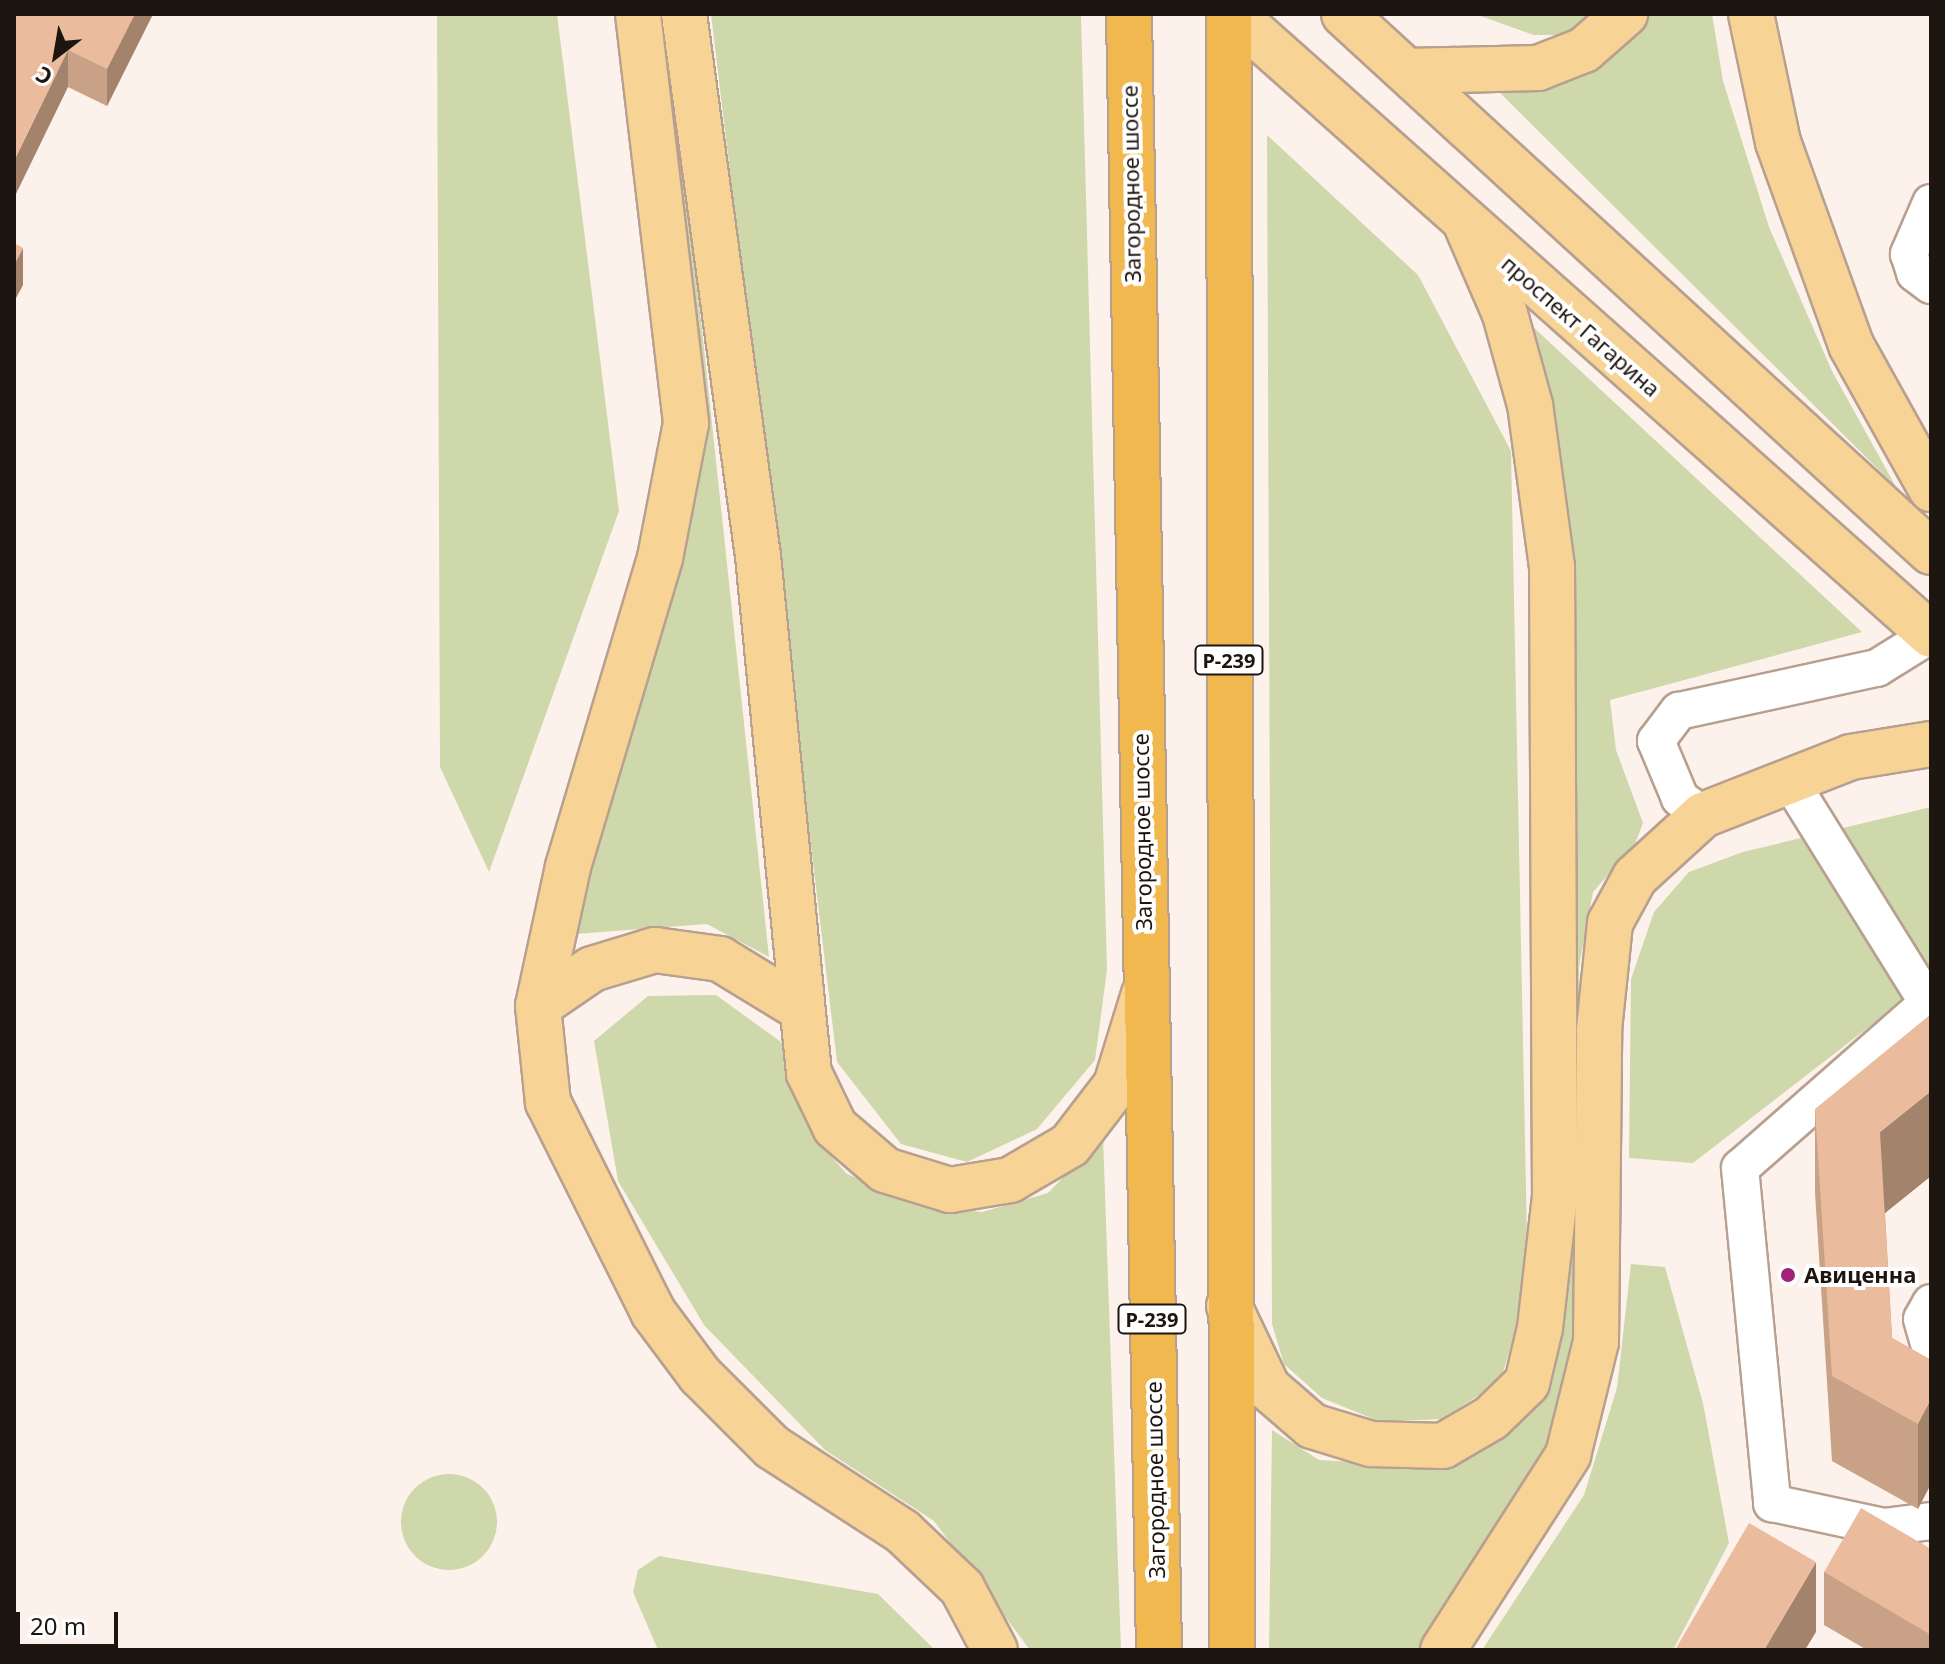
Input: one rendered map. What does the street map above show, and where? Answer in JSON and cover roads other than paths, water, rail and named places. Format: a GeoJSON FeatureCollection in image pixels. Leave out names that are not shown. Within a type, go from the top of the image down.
{"type":"FeatureCollection","features":[{"type":"Feature","properties":{"kind":"highway","name":"Загородное шоссе"},"geometry":{"type":"LineString","coordinates":[[1129,14],[1159,1650]]}},
{"type":"Feature","properties":{"kind":"highway","name":"Р-239"},"geometry":{"type":"LineString","coordinates":[[1231,14],[1229,1306],[1232,1650]]}},
{"type":"Feature","properties":{"kind":"main road"},"geometry":{"type":"LineString","coordinates":[[638,14],[686,423],[660,558],[568,867],[538,1006],[548,1102],[653,1312],[700,1375],[772,1447],[902,1531],[962,1588],[995,1650]]}},
{"type":"Feature","properties":{"kind":"main road"},"geometry":{"type":"LineString","coordinates":[[684,14],[758,556],[809,1073],[835,1127],[885,1170],[950,1190],[1010,1180],[1070,1145],[1116,1085],[1145,988]]}},
{"type":"Feature","properties":{"kind":"main road","name":"проспект Гагарина"},"geometry":{"type":"LineString","coordinates":[[1231,14],[1930,635]]}},
{"type":"Feature","properties":{"kind":"main road"},"geometry":{"type":"LineString","coordinates":[[1344,14],[1931,552]]}},
{"type":"Feature","properties":{"kind":"main road"},"geometry":{"type":"LineString","coordinates":[[1407,71],[1538,68],[1584,50],[1625,14]]}},
{"type":"Feature","properties":{"kind":"main road"},"geometry":{"type":"LineString","coordinates":[[1751,14],[1778,142],[1851,345],[1925,465]]}},
{"type":"Feature","properties":{"kind":"main road"},"geometry":{"type":"LineString","coordinates":[[1229,1306],[1268,1388],[1312,1426],[1371,1444],[1443,1446],[1491,1418],[1527,1383],[1540,1328],[1555,1197],[1552,567],[1530,405],[1505,314],[1467,226]]}},
{"type":"Feature","properties":{"kind":"main road"},"geometry":{"type":"LineString","coordinates":[[1443,1650],[1568,1455],[1596,1342],[1599,1030],[1610,923],[1635,877],[1703,815],[1788,778],[1851,757],[1931,744]]}},
{"type":"Feature","properties":{"kind":"main road"},"geometry":{"type":"LineString","coordinates":[[538,1006],[592,969],[655,950],[720,959],[802,1009]]}},
{"type":"Feature","properties":{"kind":"lane"},"geometry":{"type":"LineString","coordinates":[[1931,203],[1909,254],[1915,273],[1931,285]]}},
{"type":"Feature","properties":{"kind":"lane"},"geometry":{"type":"LineString","coordinates":[[1703,815],[1680,798],[1656,741],[1679,711],[1877,668],[1930,635]]}},
{"type":"Feature","properties":{"kind":"lane"},"geometry":{"type":"LineString","coordinates":[[1788,778],[1930,1004],[1740,1168],[1772,1503],[1884,1527],[1931,1521]]}},
{"type":"Feature","properties":{"kind":"lane"},"geometry":{"type":"LineString","coordinates":[[1931,1303],[1922,1319],[1931,1350]]}},
{"type":"Feature","properties":{"kind":"place","name":"Авиценна"},"geometry":{"type":"Point","coordinates":[1788,1275]}}]}
